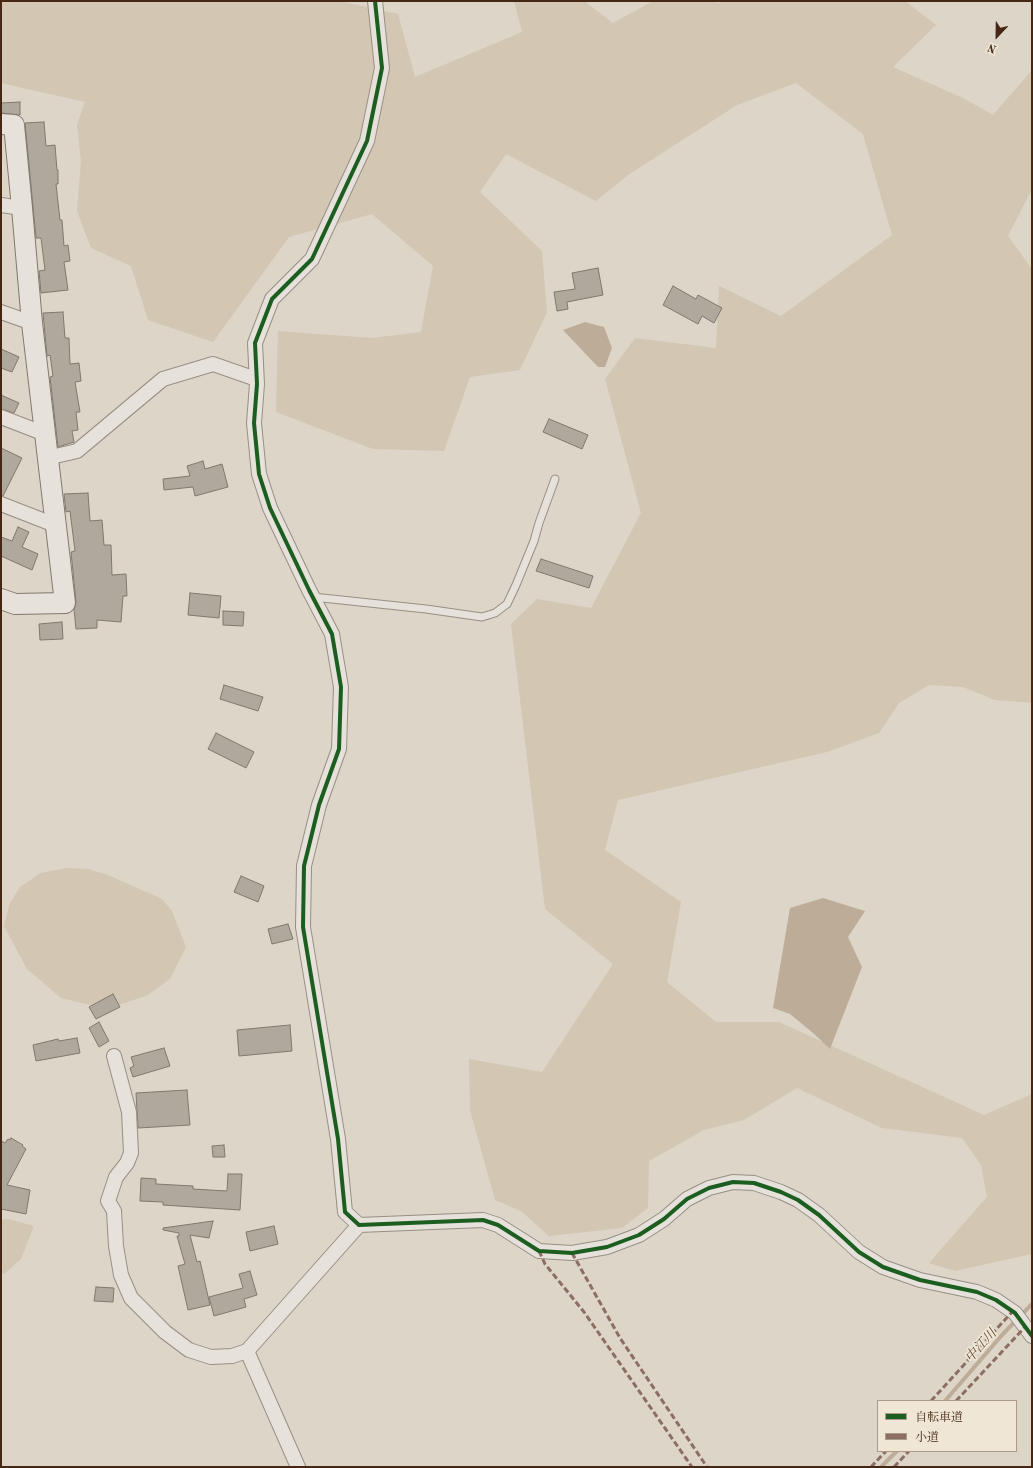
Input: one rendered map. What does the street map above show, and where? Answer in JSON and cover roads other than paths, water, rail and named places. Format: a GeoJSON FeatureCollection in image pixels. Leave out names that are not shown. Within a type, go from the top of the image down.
{"type":"FeatureCollection","features":[{"type":"Feature","properties":{"kind":"street"},"geometry":{"type":"LineString","coordinates":[[375,1],[382,68],[366,141],[312,259],[272,299],[255,343],[256,378],[254,423],[259,474],[270,508],[312,597],[332,634],[341,687],[339,749],[319,805],[304,866],[303,927],[338,1139],[345,1212],[359,1224],[484,1220],[498,1225],[539,1251],[572,1253],[607,1246],[639,1235],[664,1219],[687,1198],[709,1188],[733,1182],[754,1183],[781,1192],[798,1200],[819,1215],[859,1252],[883,1267],[920,1280],[977,1292],[996,1300],[1018,1318],[1032,1336]]}},
{"type":"Feature","properties":{"kind":"street"},"geometry":{"type":"LineString","coordinates":[[1,124],[14,126],[32,322],[64,603],[15,604],[1,599]]}},
{"type":"Feature","properties":{"kind":"street"},"geometry":{"type":"LineString","coordinates":[[1,205],[22,208]]}},
{"type":"Feature","properties":{"kind":"street"},"geometry":{"type":"LineString","coordinates":[[1,312],[32,322]]}},
{"type":"Feature","properties":{"kind":"street"},"geometry":{"type":"LineString","coordinates":[[48,458],[77,451],[163,380],[213,364],[256,378]]}},
{"type":"Feature","properties":{"kind":"street"},"geometry":{"type":"LineString","coordinates":[[1,417],[45,434]]}},
{"type":"Feature","properties":{"kind":"street"},"geometry":{"type":"LineString","coordinates":[[1,504],[55,525]]}},
{"type":"Feature","properties":{"kind":"street"},"geometry":{"type":"LineString","coordinates":[[114,1056],[129,1112],[131,1153],[127,1163],[116,1177],[108,1201],[114,1211],[116,1246],[120,1275],[131,1298],[165,1332],[189,1350],[211,1357],[232,1356],[247,1351],[359,1224]]}},
{"type":"Feature","properties":{"kind":"street"},"geometry":{"type":"LineString","coordinates":[[247,1351],[298,1467]]}},
{"type":"Feature","properties":{"kind":"lane"},"geometry":{"type":"LineString","coordinates":[[312,597],[426,609],[482,617],[496,613],[507,604],[516,585],[534,541],[555,479]]}},
{"type":"Feature","properties":{"kind":"waterway","name":"中江川"},"geometry":{"type":"LineString","coordinates":[[946,1400],[1002,1335],[1032,1304]]}},
{"type":"Feature","properties":{"kind":"waterway","name":"中江川"},"geometry":{"type":"LineString","coordinates":[[881,1467],[896,1452]]}}]}
